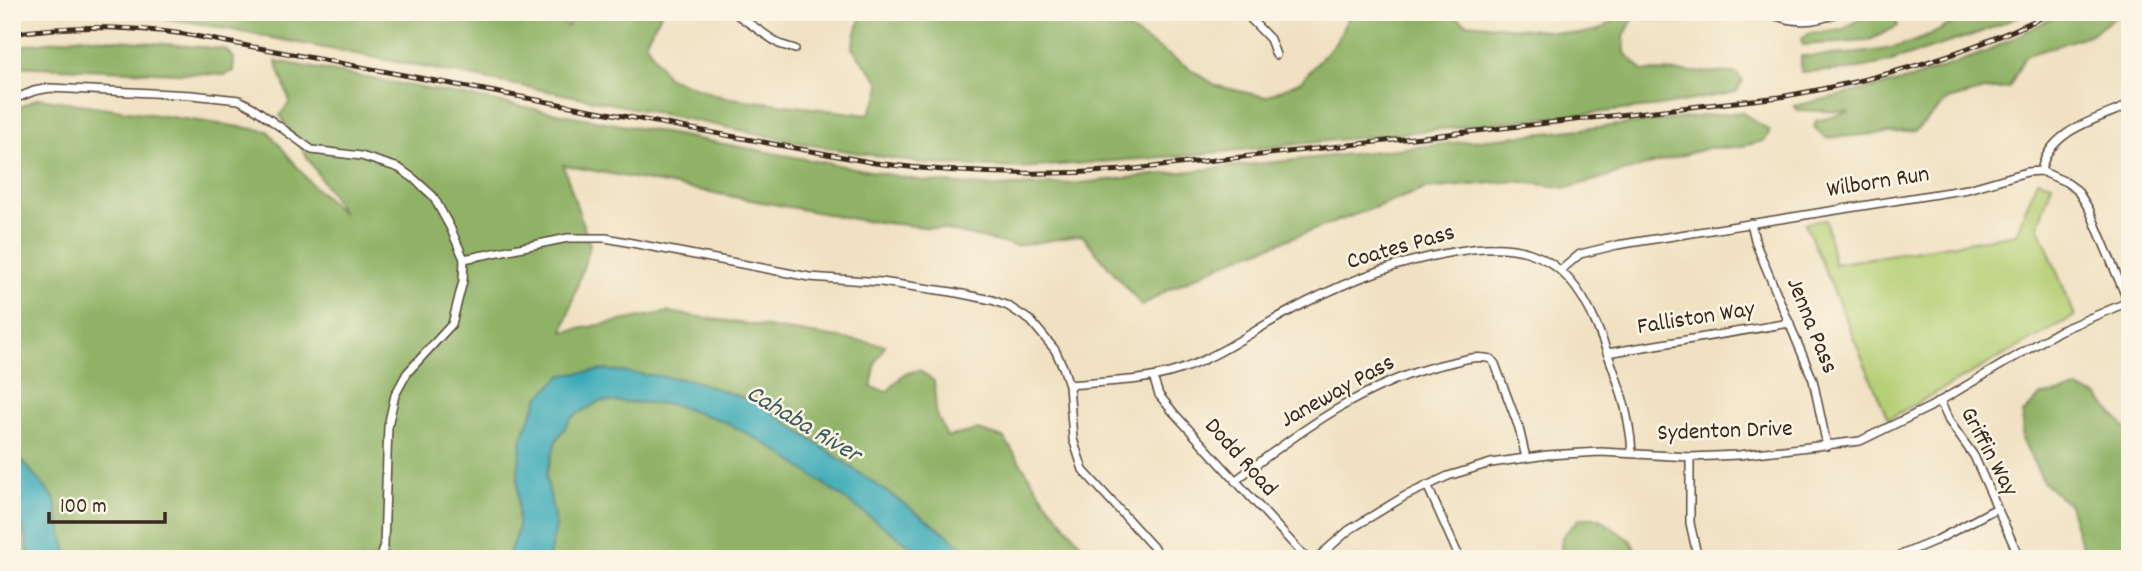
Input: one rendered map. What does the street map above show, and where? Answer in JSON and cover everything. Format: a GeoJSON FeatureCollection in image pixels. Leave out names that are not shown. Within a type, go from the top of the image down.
{"type":"FeatureCollection","features":[{"type":"Feature","properties":{"kind":"street"},"geometry":{"type":"LineString","coordinates":[[733,12],[779,44],[795,49]]}},
{"type":"Feature","properties":{"kind":"street"},"geometry":{"type":"LineString","coordinates":[[1244,12],[1270,39],[1276,55]]}},
{"type":"Feature","properties":{"kind":"street"},"geometry":{"type":"LineString","coordinates":[[1766,12],[1784,20],[1796,21],[1818,20],[1839,12]]}},
{"type":"Feature","properties":{"kind":"street"},"geometry":{"type":"LineString","coordinates":[[12,100],[50,88],[179,94],[239,100],[313,150],[361,156],[399,168],[433,196],[464,259],[463,281],[452,324],[407,373],[396,395],[388,426],[384,545],[380,559]]}},
{"type":"Feature","properties":{"kind":"street"},"geometry":{"type":"LineString","coordinates":[[2129,304],[2083,197],[2066,181],[2040,172],[2043,160],[2053,143],[2067,132],[2130,105]]}},
{"type":"Feature","properties":{"kind":"street","name":"Wilborn Run"},"geometry":{"type":"LineString","coordinates":[[1561,271],[1580,254],[1598,249],[1968,189],[2014,175],[2040,172]]}},
{"type":"Feature","properties":{"kind":"street","name":"Jenna Pass"},"geometry":{"type":"LineString","coordinates":[[1751,223],[1756,244],[1813,380],[1827,446]]}},
{"type":"Feature","properties":{"kind":"street"},"geometry":{"type":"LineString","coordinates":[[464,259],[568,237],[607,238],[808,276],[952,292],[1008,306],[1031,321],[1055,350],[1069,385],[1073,439],[1083,470],[1164,559]]}},
{"type":"Feature","properties":{"kind":"street","name":"Coates Pass"},"geometry":{"type":"LineString","coordinates":[[1069,385],[1153,377],[1179,370],[1209,357],[1317,297],[1398,264],[1456,250],[1495,246],[1515,248],[1533,253],[1561,271],[1577,288],[1589,307],[1607,353],[1629,424],[1632,453]]}},
{"type":"Feature","properties":{"kind":"street","name":"Sydenton Drive"},"geometry":{"type":"LineString","coordinates":[[1316,559],[1358,524],[1427,485],[1469,469],[1526,458],[1574,453],[1690,457],[1739,455],[1860,441],[1940,401],[2059,331],[2129,304]]}},
{"type":"Feature","properties":{"kind":"street","name":"Falliston Way"},"geometry":{"type":"LineString","coordinates":[[1607,353],[1790,323]]}},
{"type":"Feature","properties":{"kind":"street","name":"Janeway Pass"},"geometry":{"type":"LineString","coordinates":[[1235,481],[1297,435],[1367,393],[1415,372],[1474,357],[1491,359],[1495,364],[1519,428],[1526,458]]}},
{"type":"Feature","properties":{"kind":"street","name":"Dodd Road"},"geometry":{"type":"LineString","coordinates":[[1153,377],[1159,395],[1307,559]]}},
{"type":"Feature","properties":{"kind":"street","name":"Griffin Way"},"geometry":{"type":"LineString","coordinates":[[1940,401],[1949,421],[1974,456],[2020,559]]}},
{"type":"Feature","properties":{"kind":"street"},"geometry":{"type":"LineString","coordinates":[[1690,457],[1690,523],[1698,559]]}},
{"type":"Feature","properties":{"kind":"street"},"geometry":{"type":"LineString","coordinates":[[1427,485],[1460,559]]}},
{"type":"Feature","properties":{"kind":"street"},"geometry":{"type":"LineString","coordinates":[[1891,559],[1937,540],[1997,508]]}},
{"type":"Feature","properties":{"kind":"green space"},"geometry":{"type":"Polygon","coordinates":[[[106,12],[556,12],[567,27],[576,12],[662,12],[645,42],[667,77],[722,97],[868,115],[879,96],[880,82],[852,48],[862,12],[1102,12],[1217,86],[1266,97],[1301,81],[1336,42],[1351,12],[1446,12],[1466,23],[1579,34],[1599,30],[1614,20],[1619,12],[1703,12],[1702,17],[1681,23],[1634,17],[1624,36],[1625,53],[1643,71],[1736,73],[1743,81],[1736,92],[1660,106],[1193,155],[1020,168],[926,164],[817,146],[180,20],[106,12]]]}},
{"type":"Feature","properties":{"kind":"green space"},"geometry":{"type":"Polygon","coordinates":[[[1871,12],[1891,15],[1898,26],[1868,41],[1803,45],[1801,39],[1810,33],[1842,30],[1871,12]]]}},
{"type":"Feature","properties":{"kind":"green space"},"geometry":{"type":"Polygon","coordinates":[[[1965,12],[2030,12],[1979,33],[1888,62],[1850,70],[1801,72],[1801,56],[1888,49],[1929,36],[1965,12]]]}},
{"type":"Feature","properties":{"kind":"green space"},"geometry":{"type":"Polygon","coordinates":[[[2064,12],[2124,12],[2089,35],[2025,56],[2009,88],[1984,90],[1948,100],[1915,131],[1826,138],[1814,127],[1816,121],[1850,112],[1798,110],[1794,106],[1911,79],[1986,52],[2064,12]]]}},
{"type":"Feature","properties":{"kind":"green space"},"geometry":{"type":"Polygon","coordinates":[[[82,37],[225,49],[234,58],[233,71],[225,75],[12,66],[12,47],[82,37]]]}},
{"type":"Feature","properties":{"kind":"green space"},"geometry":{"type":"Polygon","coordinates":[[[276,61],[924,181],[996,187],[1080,183],[1741,112],[1770,131],[1764,141],[1739,147],[1708,148],[1567,188],[1516,181],[1425,189],[1229,261],[1166,291],[1142,306],[1082,235],[1015,246],[942,229],[859,220],[563,165],[590,245],[563,332],[668,312],[885,345],[876,362],[871,387],[887,392],[904,374],[919,370],[934,381],[936,413],[947,437],[978,430],[1004,438],[1046,501],[1093,559],[978,559],[940,529],[759,403],[606,370],[518,472],[518,529],[507,559],[68,559],[54,498],[12,449],[12,111],[38,98],[268,131],[312,185],[343,213],[280,115],[290,102],[276,61]]]}},
{"type":"Feature","properties":{"kind":"green space"},"geometry":{"type":"Polygon","coordinates":[[[2037,180],[2052,184],[2038,225],[2075,316],[1888,419],[1805,223],[1826,220],[1834,264],[2016,234],[2037,180]]]}},
{"type":"Feature","properties":{"kind":"green space"},"geometry":{"type":"Polygon","coordinates":[[[2078,389],[2098,396],[2130,434],[2130,559],[2088,559],[2069,505],[2044,483],[2022,439],[2023,414],[2040,396],[2078,389]]]}},
{"type":"Feature","properties":{"kind":"green space"},"geometry":{"type":"Polygon","coordinates":[[[600,401],[671,404],[726,422],[775,448],[929,559],[548,559],[556,528],[546,475],[556,441],[571,418],[600,401]]]}},
{"type":"Feature","properties":{"kind":"green space"},"geometry":{"type":"Polygon","coordinates":[[[12,515],[23,527],[31,559],[12,559],[12,515]]]}},
{"type":"Feature","properties":{"kind":"green space"},"geometry":{"type":"Polygon","coordinates":[[[1580,518],[1598,518],[1631,541],[1640,559],[1560,559],[1562,537],[1580,518]]]}},
{"type":"Feature","properties":{"kind":"water"},"geometry":{"type":"Polygon","coordinates":[[[606,370],[691,380],[759,403],[940,529],[978,559],[929,559],[775,449],[726,422],[671,404],[600,401],[571,418],[556,441],[546,475],[556,528],[548,559],[507,559],[518,529],[518,472],[522,437],[539,397],[562,375],[606,370]]]}},
{"type":"Feature","properties":{"kind":"water"},"geometry":{"type":"Polygon","coordinates":[[[12,449],[54,498],[68,559],[31,559],[23,527],[12,515],[12,449]]]}},
{"type":"Feature","properties":{"kind":"railway"},"geometry":{"type":"LineString","coordinates":[[12,34],[98,27],[184,34],[875,163],[969,172],[1062,173],[1125,170],[1780,97],[1920,65],[1987,41],[2053,12]]}},
{"type":"Feature","properties":{"kind":"water label","name":"Cahaba River"},"geometry":{"type":"Point","coordinates":[803,425]}}]}
